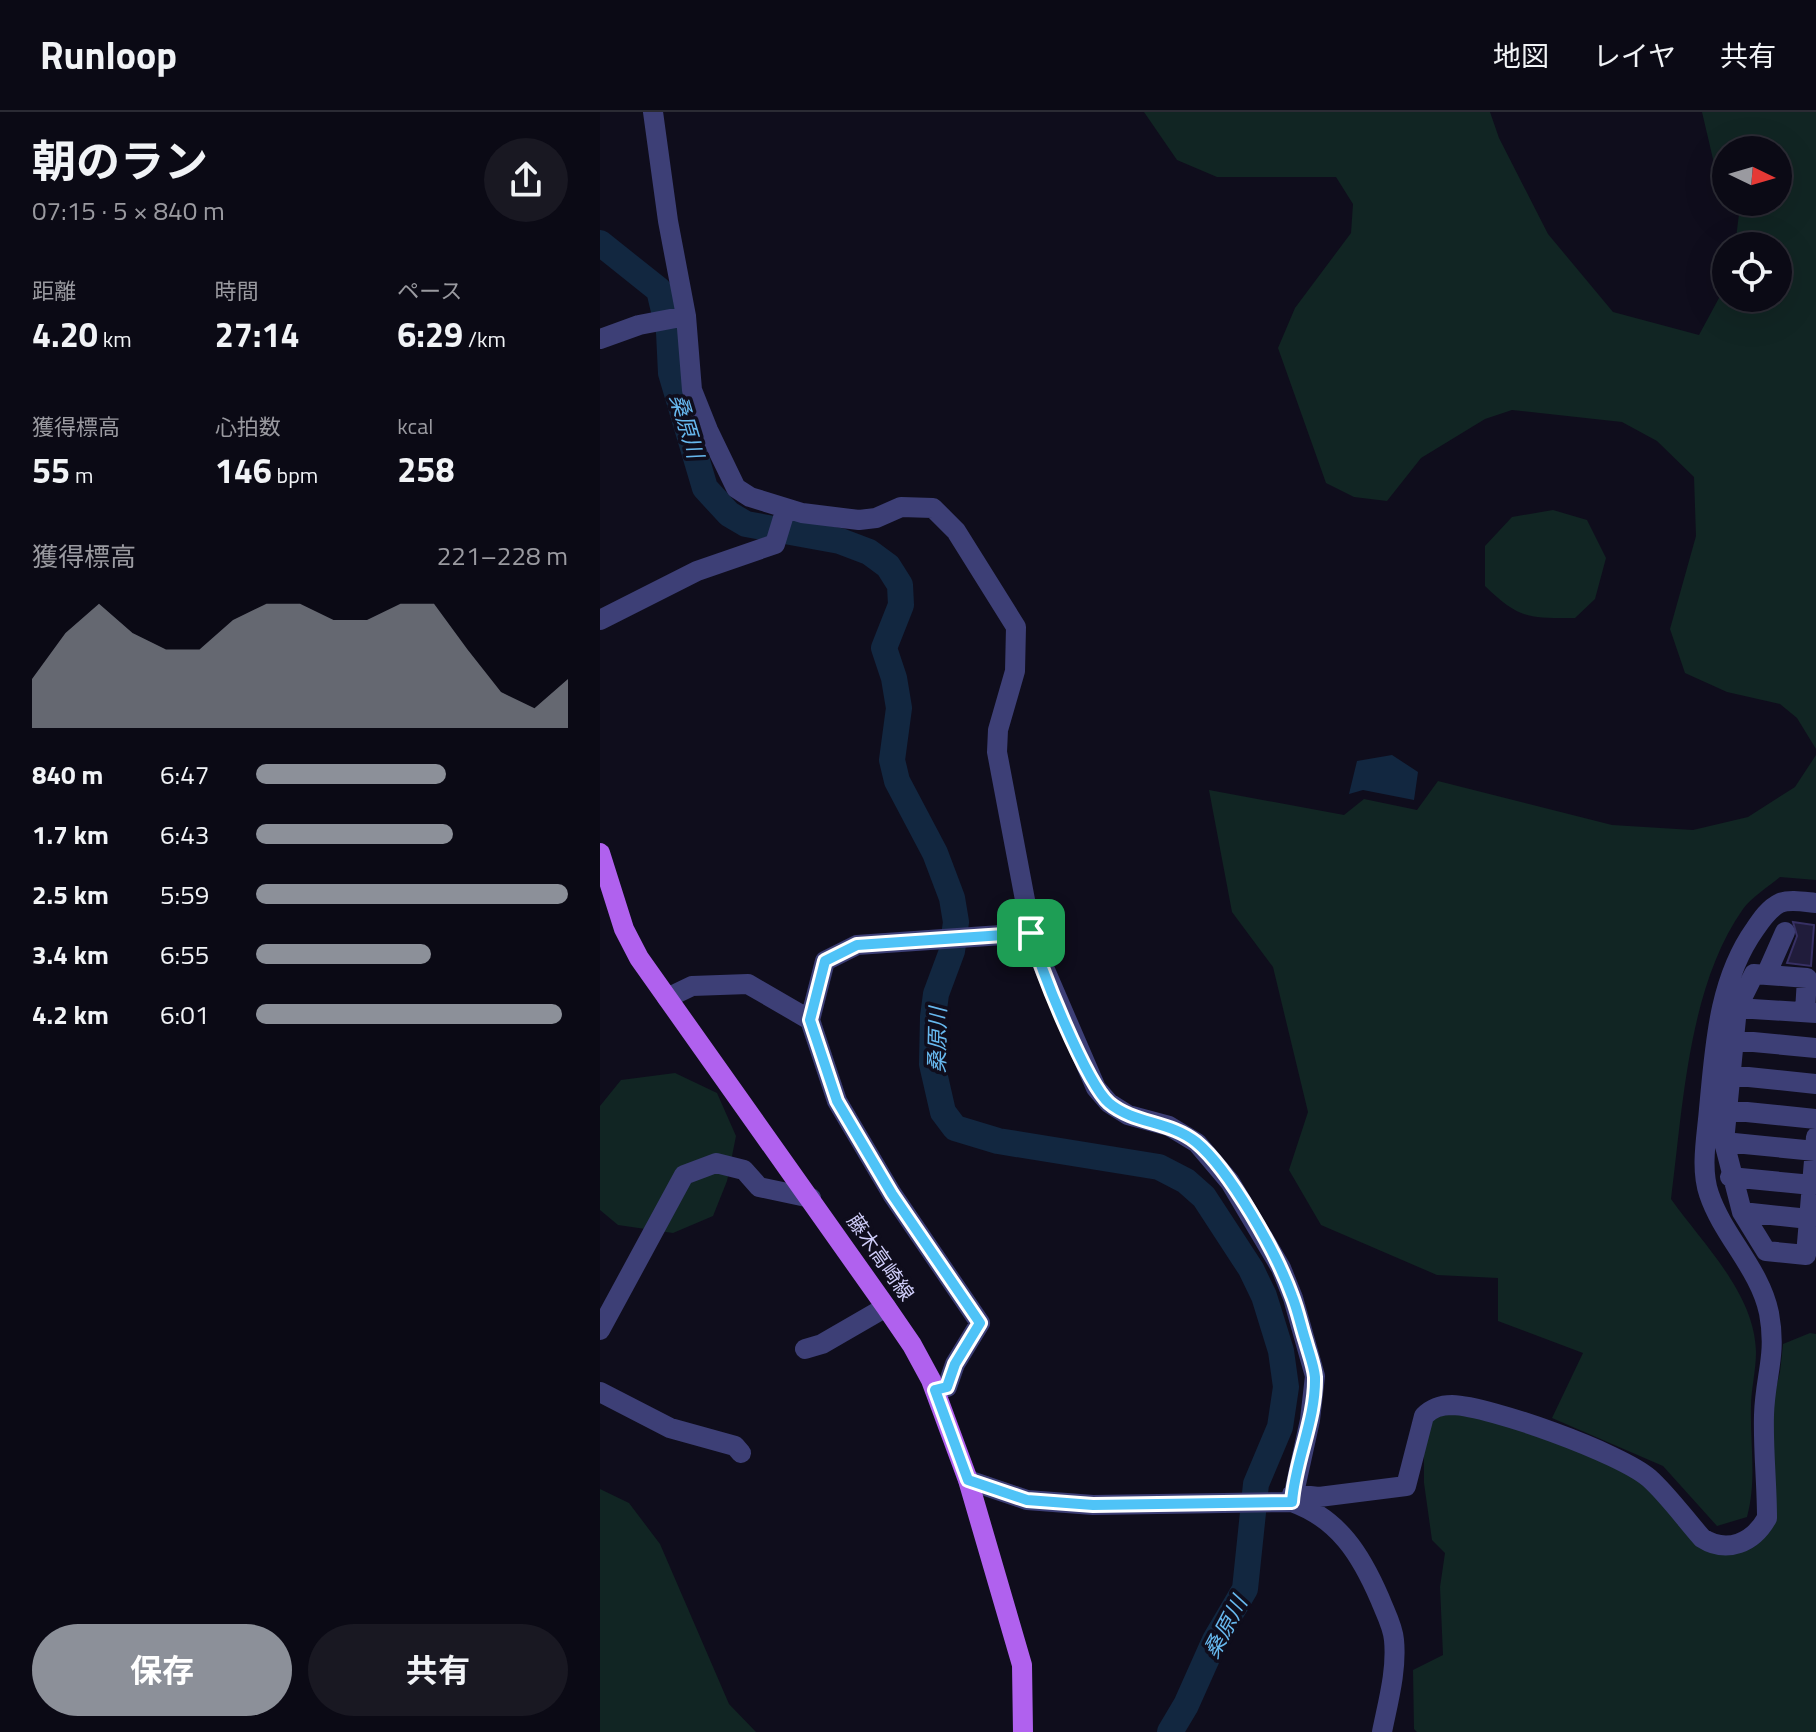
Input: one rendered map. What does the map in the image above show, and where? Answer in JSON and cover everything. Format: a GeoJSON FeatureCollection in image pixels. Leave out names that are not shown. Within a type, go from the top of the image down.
{"type":"FeatureCollection","features":[{"type":"Feature","properties":{"kind":"main road","name":"藤木高崎線"},"geometry":{"type":"LineString","coordinates":[[600,853],[624,929],[639,958],[886,1307],[912,1345],[935,1390],[968,1480],[1022,1665],[1023,1732]]}},
{"type":"Feature","properties":{"kind":"street"},"geometry":{"type":"LineString","coordinates":[[653,112],[668,221],[686,316],[692,390],[736,488],[750,497],[786,508],[859,520],[876,518],[901,507],[926,506],[938,510],[956,531],[1016,627],[1015,671],[998,730],[997,752],[1031,933],[1096,1088],[1109,1103],[1128,1115],[1169,1126],[1197,1143],[1230,1182],[1281,1268],[1293,1298],[1315,1376],[1310,1420],[1292,1498]]}},
{"type":"Feature","properties":{"kind":"street"},"geometry":{"type":"LineString","coordinates":[[600,339],[639,325],[686,316]]}},
{"type":"Feature","properties":{"kind":"street"},"geometry":{"type":"LineString","coordinates":[[600,620],[697,571],[775,544],[786,508]]}},
{"type":"Feature","properties":{"kind":"street"},"geometry":{"type":"LineString","coordinates":[[968,1480],[1027,1500],[1093,1505],[1319,1497],[1406,1486],[1424,1416],[1431,1409],[1449,1405],[1486,1410],[1598,1450],[1630,1466],[1648,1477],[1702,1538],[1712,1544],[1733,1546],[1759,1533],[1767,1518],[1764,1414],[1774,1352],[1768,1310],[1751,1268],[1709,1194],[1706,1141],[1722,1004],[1734,966],[1765,914],[1780,903],[1816,903]]}},
{"type":"Feature","properties":{"kind":"street"},"geometry":{"type":"LineString","coordinates":[[1766,975],[1785,932]]}},
{"type":"Feature","properties":{"kind":"street"},"geometry":{"type":"LineString","coordinates":[[935,1390],[947,1387],[955,1364],[980,1323],[892,1194],[837,1101],[810,1020],[825,961],[857,945],[1031,933]]}},
{"type":"Feature","properties":{"kind":"street"},"geometry":{"type":"LineString","coordinates":[[1724,1142],[1815,1144],[1806,1255],[1766,1251],[1742,1212],[1730,1177],[1724,1142],[1737,1008],[1754,974],[1807,978],[1811,1013],[1737,1008]]}},
{"type":"Feature","properties":{"kind":"street"},"geometry":{"type":"LineString","coordinates":[[667,998],[692,986],[748,984],[810,1020]]}},
{"type":"Feature","properties":{"kind":"street"},"geometry":{"type":"LineString","coordinates":[[1732,1040],[1816,1048]]}},
{"type":"Feature","properties":{"kind":"street"},"geometry":{"type":"LineString","coordinates":[[1729,1075],[1816,1084]]}},
{"type":"Feature","properties":{"kind":"street"},"geometry":{"type":"LineString","coordinates":[[1727,1110],[1816,1119]]}},
{"type":"Feature","properties":{"kind":"street"},"geometry":{"type":"LineString","coordinates":[[600,1330],[684,1175],[716,1163],[744,1170],[759,1187],[811,1198]]}},
{"type":"Feature","properties":{"kind":"street"},"geometry":{"type":"LineString","coordinates":[[1730,1177],[1812,1185]]}},
{"type":"Feature","properties":{"kind":"street"},"geometry":{"type":"LineString","coordinates":[[1742,1212],[1809,1219]]}},
{"type":"Feature","properties":{"kind":"street"},"geometry":{"type":"LineString","coordinates":[[805,1349],[822,1344],[886,1307]]}},
{"type":"Feature","properties":{"kind":"street"},"geometry":{"type":"LineString","coordinates":[[600,1392],[670,1428],[735,1446],[741,1453]]}},
{"type":"Feature","properties":{"kind":"street"},"geometry":{"type":"LineString","coordinates":[[1292,1498],[1333,1523],[1362,1558],[1393,1632],[1394,1670],[1382,1732]]}},
{"type":"Feature","properties":{"kind":"green space"},"geometry":{"type":"Polygon","coordinates":[[[1144,112],[1490,112],[1499,138],[1548,234],[1613,312],[1699,335],[1712,311],[1792,312],[1792,232],[1737,232],[1739,216],[1792,216],[1792,136],[1712,136],[1712,155],[1702,112],[1816,112],[1816,749],[1797,718],[1780,704],[1727,692],[1685,673],[1670,629],[1696,536],[1694,477],[1657,441],[1622,422],[1512,410],[1485,419],[1421,458],[1387,501],[1354,497],[1326,483],[1278,348],[1295,308],[1351,233],[1353,204],[1336,177],[1217,177],[1177,160],[1144,112]]]}},
{"type":"Feature","properties":{"kind":"green space"},"geometry":{"type":"Polygon","coordinates":[[[1553,510],[1587,520],[1606,558],[1595,599],[1575,618],[1535,617],[1516,611],[1485,586],[1485,546],[1512,517],[1553,510]]]}},
{"type":"Feature","properties":{"kind":"green space"},"geometry":{"type":"Polygon","coordinates":[[[1816,755],[1816,880],[1780,877],[1743,909],[1710,974],[1699,1011],[1685,1087],[1671,1199],[1737,1290],[1747,1310],[1756,1352],[1751,1407],[1752,1490],[1747,1517],[1717,1526],[1663,1466],[1552,1418],[1583,1353],[1498,1321],[1498,1278],[1437,1275],[1321,1225],[1289,1170],[1308,1112],[1273,967],[1232,912],[1209,790],[1344,815],[1364,799],[1417,810],[1438,781],[1612,825],[1693,830],[1748,817],[1795,787],[1816,755]]]}},
{"type":"Feature","properties":{"kind":"green space"},"geometry":{"type":"Polygon","coordinates":[[[675,1073],[717,1093],[736,1136],[727,1181],[713,1216],[673,1233],[618,1225],[600,1210],[600,1106],[621,1080],[675,1073]]]}},
{"type":"Feature","properties":{"kind":"green space"},"geometry":{"type":"Polygon","coordinates":[[[1810,1333],[1816,1334],[1816,1732],[1417,1732],[1414,1729],[1413,1670],[1443,1655],[1440,1587],[1445,1553],[1432,1540],[1424,1483],[1424,1437],[1436,1414],[1454,1411],[1488,1417],[1596,1457],[1641,1481],[1700,1546],[1764,1537],[1770,1412],[1783,1344],[1810,1333]]]}},
{"type":"Feature","properties":{"kind":"green space"},"geometry":{"type":"Polygon","coordinates":[[[600,1489],[629,1503],[660,1544],[729,1704],[756,1732],[600,1732],[600,1489]]]}},
{"type":"Feature","properties":{"kind":"water"},"geometry":{"type":"Polygon","coordinates":[[[1392,755],[1418,772],[1414,800],[1363,790],[1349,794],[1357,761],[1392,755]]]}},
{"type":"Feature","properties":{"kind":"building"},"geometry":{"type":"Polygon","coordinates":[[[1793,922],[1814,925],[1811,966],[1787,963],[1797,936],[1793,922]]]}},
{"type":"Feature","properties":{"kind":"waterway","name":"桑原川"},"geometry":{"type":"LineString","coordinates":[[600,243],[659,290],[669,332],[671,373],[705,488],[729,514],[746,524],[840,541],[869,552],[888,566],[900,585],[901,605],[884,648],[894,678],[899,708],[892,760],[897,781],[935,853],[952,898],[956,922],[952,951],[936,994],[933,1017],[932,1064],[943,1112],[955,1128],[998,1141],[1159,1167],[1186,1181],[1204,1197],[1251,1269],[1264,1296],[1281,1351],[1286,1387],[1280,1427],[1256,1484],[1245,1589],[1215,1640],[1186,1705],[1170,1732]]}},
{"type":"Feature","properties":{"kind":"route"},"geometry":{"type":"LineString","coordinates":[[1031,933],[1096,1088],[1109,1103],[1128,1115],[1169,1126],[1197,1143],[1230,1182],[1281,1268],[1293,1298],[1315,1376],[1310,1420],[1295,1477],[1292,1502],[1273,1505],[1093,1505],[1027,1500],[968,1480],[935,1390],[947,1387],[955,1364],[980,1323],[892,1194],[837,1101],[810,1020],[825,961],[857,945],[1031,933]]}}]}
